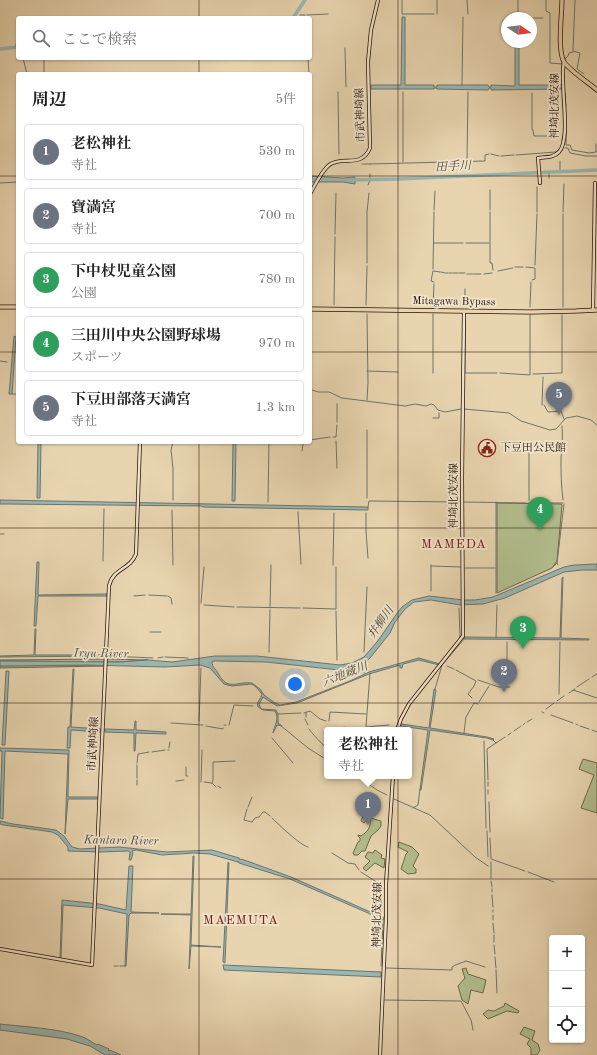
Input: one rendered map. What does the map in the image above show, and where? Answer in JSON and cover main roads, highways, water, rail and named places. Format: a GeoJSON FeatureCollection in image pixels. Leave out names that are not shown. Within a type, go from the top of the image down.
{"type":"FeatureCollection","features":[{"type":"Feature","properties":{"kind":"highway"},"geometry":{"type":"LineString","coordinates":[[562,0],[561,54],[569,67],[597,90]]}},
{"type":"Feature","properties":{"kind":"highway"},"geometry":{"type":"LineString","coordinates":[[0,307],[16,307]]}},
{"type":"Feature","properties":{"kind":"highway","name":"Mitagawa Bypass"},"geometry":{"type":"LineString","coordinates":[[312,309],[569,312],[595,310]]}},
{"type":"Feature","properties":{"kind":"main road","name":"市武神埼線"},"geometry":{"type":"LineString","coordinates":[[312,191],[325,170],[335,162],[356,161],[361,159],[366,156],[370,148],[368,62],[371,30],[378,0]]}},
{"type":"Feature","properties":{"kind":"main road","name":"神埼北茂安線"},"geometry":{"type":"LineString","coordinates":[[540,182],[538,158],[553,156],[559,151],[563,144],[564,124],[562,72],[564,61]]}},
{"type":"Feature","properties":{"kind":"main road"},"geometry":{"type":"LineString","coordinates":[[595,183],[595,310]]}},
{"type":"Feature","properties":{"kind":"main road","name":"神埼北茂安線"},"geometry":{"type":"LineString","coordinates":[[398,727],[409,704],[463,636],[464,311]]}},
{"type":"Feature","properties":{"kind":"main road","name":"市武神埼線"},"geometry":{"type":"LineString","coordinates":[[0,949],[92,965],[110,581],[115,574],[130,564],[134,558],[136,549],[140,444]]}},
{"type":"Feature","properties":{"kind":"main road","name":"神埼北茂安線"},"geometry":{"type":"LineString","coordinates":[[380,1055],[386,884],[393,779]]}},
{"type":"Feature","properties":{"kind":"water"},"geometry":{"type":"Polygon","coordinates":[[[402,17],[405,17],[405,85],[434,85],[434,87],[437,87],[437,85],[488,85],[489,87],[491,87],[491,85],[515,86],[515,48],[519,48],[519,85],[562,85],[562,89],[371,89],[371,85],[401,85],[402,17]]]}},
{"type":"Feature","properties":{"kind":"water"},"geometry":{"type":"Polygon","coordinates":[[[312,176],[343,178],[355,177],[355,184],[343,182],[312,182],[312,176]]]}},
{"type":"Feature","properties":{"kind":"water"},"geometry":{"type":"Polygon","coordinates":[[[14,336],[16,337],[12,394],[9,394],[14,336]]]}},
{"type":"Feature","properties":{"kind":"water"},"geometry":{"type":"Polygon","coordinates":[[[38,444],[41,444],[40,498],[37,498],[38,444]]]}},
{"type":"Feature","properties":{"kind":"water"},"geometry":{"type":"Polygon","coordinates":[[[233,444],[236,444],[235,501],[232,501],[233,444]]]}},
{"type":"Feature","properties":{"kind":"water"},"geometry":{"type":"Polygon","coordinates":[[[0,500],[368,507],[368,510],[202,506],[0,504],[0,500]]]}},
{"type":"Feature","properties":{"kind":"water"},"geometry":{"type":"Polygon","coordinates":[[[37,562],[39,562],[38,595],[107,594],[107,596],[38,596],[36,626],[34,626],[37,562]]]}},
{"type":"Feature","properties":{"kind":"water"},"geometry":{"type":"Polygon","coordinates":[[[597,564],[597,570],[564,572],[505,598],[483,604],[460,605],[431,600],[414,602],[405,609],[395,622],[390,633],[370,658],[364,663],[351,668],[339,670],[266,662],[212,662],[213,667],[225,682],[229,684],[252,683],[260,689],[264,695],[280,705],[296,702],[369,672],[419,658],[440,664],[419,660],[403,664],[402,668],[400,668],[400,665],[369,674],[297,703],[277,706],[263,697],[259,704],[261,709],[258,707],[258,704],[262,694],[255,686],[251,684],[232,686],[224,684],[210,668],[200,665],[165,667],[86,665],[0,666],[0,661],[120,662],[148,660],[172,662],[215,656],[257,656],[340,665],[352,663],[364,657],[377,642],[402,607],[412,600],[429,596],[464,600],[493,597],[564,567],[597,564]]]}},
{"type":"Feature","properties":{"kind":"water"},"geometry":{"type":"Polygon","coordinates":[[[563,577],[561,638],[589,640],[464,639],[464,637],[560,638],[563,577]]]}},
{"type":"Feature","properties":{"kind":"water"},"geometry":{"type":"Polygon","coordinates":[[[35,629],[35,655],[104,656],[0,657],[34,655],[35,629]]]}},
{"type":"Feature","properties":{"kind":"water"},"geometry":{"type":"Polygon","coordinates":[[[73,669],[71,727],[101,729],[101,732],[71,730],[70,748],[67,748],[68,727],[70,727],[73,669]]]}},
{"type":"Feature","properties":{"kind":"water"},"geometry":{"type":"Polygon","coordinates":[[[6,671],[9,671],[5,745],[2,745],[6,671]]]}},
{"type":"Feature","properties":{"kind":"water"},"geometry":{"type":"Polygon","coordinates":[[[434,689],[436,690],[430,728],[494,739],[430,730],[420,790],[428,730],[401,726],[401,724],[429,728],[434,689]]]}},
{"type":"Feature","properties":{"kind":"water"},"geometry":{"type":"Polygon","coordinates":[[[261,709],[276,710],[278,714],[278,723],[282,726],[277,725],[273,733],[277,720],[275,711],[261,709]]]}},
{"type":"Feature","properties":{"kind":"water"},"geometry":{"type":"Polygon","coordinates":[[[135,721],[136,730],[166,732],[166,734],[136,733],[134,751],[134,733],[105,732],[105,729],[134,730],[135,721]]]}},
{"type":"Feature","properties":{"kind":"water"},"geometry":{"type":"Polygon","coordinates":[[[0,748],[69,750],[68,797],[98,797],[98,799],[68,799],[65,834],[68,754],[5,751],[3,819],[0,818],[2,751],[0,751],[0,748]]]}},
{"type":"Feature","properties":{"kind":"water"},"geometry":{"type":"Polygon","coordinates":[[[0,821],[56,830],[64,836],[72,847],[80,849],[119,847],[167,852],[212,850],[291,877],[384,918],[384,920],[290,879],[239,863],[238,861],[210,854],[194,853],[162,855],[136,850],[132,851],[133,853],[131,860],[129,860],[130,852],[128,851],[68,851],[68,847],[58,835],[52,832],[4,825],[0,824],[0,821]]]}},
{"type":"Feature","properties":{"kind":"water"},"geometry":{"type":"Polygon","coordinates":[[[193,856],[191,945],[221,947],[191,946],[189,969],[191,915],[161,914],[191,914],[193,856]]]}},
{"type":"Feature","properties":{"kind":"water"},"geometry":{"type":"Polygon","coordinates":[[[228,862],[229,863],[225,963],[223,962],[228,862]]]}},
{"type":"Feature","properties":{"kind":"water"},"geometry":{"type":"Polygon","coordinates":[[[129,866],[133,866],[131,912],[159,913],[131,913],[129,915],[126,966],[127,914],[99,908],[63,905],[60,958],[62,900],[99,904],[126,910],[129,866]]]}},
{"type":"Feature","properties":{"kind":"water"},"geometry":{"type":"Polygon","coordinates":[[[223,965],[381,972],[381,977],[224,970],[223,965]]]}},
{"type":"Feature","properties":{"kind":"water"},"geometry":{"type":"Polygon","coordinates":[[[0,1024],[70,1033],[87,1039],[97,1045],[98,1044],[109,1049],[109,1051],[110,1050],[121,1055],[105,1055],[90,1046],[67,1039],[0,1030],[0,1024]]]}},
{"type":"Feature","properties":{"kind":"waterway"},"geometry":{"type":"LineString","coordinates":[[294,16],[305,0]]}},
{"type":"Feature","properties":{"kind":"waterway"},"geometry":{"type":"LineString","coordinates":[[402,0],[402,14],[434,14]]}},
{"type":"Feature","properties":{"kind":"waterway"},"geometry":{"type":"LineString","coordinates":[[437,0],[437,14]]}},
{"type":"Feature","properties":{"kind":"waterway"},"geometry":{"type":"LineString","coordinates":[[467,0],[468,14]]}},
{"type":"Feature","properties":{"kind":"waterway"},"geometry":{"type":"LineString","coordinates":[[518,0],[518,12]]}},
{"type":"Feature","properties":{"kind":"waterway"},"geometry":{"type":"LineString","coordinates":[[546,0],[546,11],[550,13],[550,63],[562,64],[562,62]]}},
{"type":"Feature","properties":{"kind":"waterway"},"geometry":{"type":"LineString","coordinates":[[575,0],[573,51],[580,53],[577,69],[584,74]]}},
{"type":"Feature","properties":{"kind":"waterway"},"geometry":{"type":"LineString","coordinates":[[307,15],[328,14]]}},
{"type":"Feature","properties":{"kind":"waterway"},"geometry":{"type":"LineString","coordinates":[[300,15],[305,15]]}},
{"type":"Feature","properties":{"kind":"waterway"},"geometry":{"type":"LineString","coordinates":[[462,85],[463,17]]}},
{"type":"Feature","properties":{"kind":"waterway"},"geometry":{"type":"LineString","coordinates":[[537,18],[543,18]]}},
{"type":"Feature","properties":{"kind":"waterway"},"geometry":{"type":"LineString","coordinates":[[0,49],[16,47]]}},
{"type":"Feature","properties":{"kind":"waterway"},"geometry":{"type":"LineString","coordinates":[[345,48],[346,87]]}},
{"type":"Feature","properties":{"kind":"waterway"},"geometry":{"type":"LineString","coordinates":[[565,59],[569,53],[573,52]]}},
{"type":"Feature","properties":{"kind":"waterway"},"geometry":{"type":"LineString","coordinates":[[24,60],[26,72]]}},
{"type":"Feature","properties":{"kind":"waterway"},"geometry":{"type":"LineString","coordinates":[[44,60],[44,72]]}},
{"type":"Feature","properties":{"kind":"waterway"},"geometry":{"type":"LineString","coordinates":[[308,60],[309,72]]}},
{"type":"Feature","properties":{"kind":"waterway"},"geometry":{"type":"LineString","coordinates":[[338,92],[339,154]]}},
{"type":"Feature","properties":{"kind":"waterway"},"geometry":{"type":"LineString","coordinates":[[403,92],[403,162]]}},
{"type":"Feature","properties":{"kind":"waterway"},"geometry":{"type":"LineString","coordinates":[[467,160],[468,92]]}},
{"type":"Feature","properties":{"kind":"waterway"},"geometry":{"type":"LineString","coordinates":[[532,93],[532,130],[534,136],[549,136]]}},
{"type":"Feature","properties":{"kind":"waterway"},"geometry":{"type":"LineString","coordinates":[[565,93],[566,106]]}},
{"type":"Feature","properties":{"kind":"waterway"},"geometry":{"type":"LineString","coordinates":[[566,126],[566,145],[570,145],[572,150],[589,153],[596,152],[596,144]]}},
{"type":"Feature","properties":{"kind":"waterway"},"geometry":{"type":"LineString","coordinates":[[553,135],[558,136]]}},
{"type":"Feature","properties":{"kind":"waterway"},"geometry":{"type":"LineString","coordinates":[[562,140],[563,136]]}},
{"type":"Feature","properties":{"kind":"waterway"},"geometry":{"type":"LineString","coordinates":[[565,148],[568,148],[570,153],[586,156],[597,156]]}},
{"type":"Feature","properties":{"kind":"waterway"},"geometry":{"type":"LineString","coordinates":[[516,155],[556,152],[559,149]]}},
{"type":"Feature","properties":{"kind":"waterway"},"geometry":{"type":"LineString","coordinates":[[370,164],[485,161],[485,155],[489,154]]}},
{"type":"Feature","properties":{"kind":"waterway"},"geometry":{"type":"LineString","coordinates":[[491,154],[499,156]]}},
{"type":"Feature","properties":{"kind":"waterway"},"geometry":{"type":"LineString","coordinates":[[501,156],[514,155]]}},
{"type":"Feature","properties":{"kind":"waterway"},"geometry":{"type":"LineString","coordinates":[[560,161],[560,171]]}},
{"type":"Feature","properties":{"kind":"waterway"},"geometry":{"type":"LineString","coordinates":[[362,164],[370,164]]}},
{"type":"Feature","properties":{"kind":"waterway","name":"田手川"},"geometry":{"type":"LineString","coordinates":[[350,180],[597,170]]}},
{"type":"Feature","properties":{"kind":"waterway","name":"田手川"},"geometry":{"type":"LineString","coordinates":[[549,172],[549,178]]}},
{"type":"Feature","properties":{"kind":"waterway","name":"田手川"},"geometry":{"type":"LineString","coordinates":[[368,185],[370,174]]}},
{"type":"Feature","properties":{"kind":"waterway"},"geometry":{"type":"LineString","coordinates":[[0,183],[16,182]]}},
{"type":"Feature","properties":{"kind":"waterway"},"geometry":{"type":"LineString","coordinates":[[563,212],[564,184]]}},
{"type":"Feature","properties":{"kind":"waterway"},"geometry":{"type":"LineString","coordinates":[[537,187],[537,212]]}},
{"type":"Feature","properties":{"kind":"waterway"},"geometry":{"type":"LineString","coordinates":[[490,190],[490,210]]}},
{"type":"Feature","properties":{"kind":"waterway"},"geometry":{"type":"LineString","coordinates":[[434,210],[435,191]]}},
{"type":"Feature","properties":{"kind":"waterway"},"geometry":{"type":"LineString","coordinates":[[335,234],[336,193]]}},
{"type":"Feature","properties":{"kind":"waterway"},"geometry":{"type":"LineString","coordinates":[[367,263],[367,212],[369,193]]}},
{"type":"Feature","properties":{"kind":"waterway"},"geometry":{"type":"LineString","coordinates":[[433,269],[434,212]]}},
{"type":"Feature","properties":{"kind":"waterway"},"geometry":{"type":"LineString","coordinates":[[490,212],[490,263],[492,263],[493,270]]}},
{"type":"Feature","properties":{"kind":"waterway"},"geometry":{"type":"LineString","coordinates":[[535,265],[537,214]]}},
{"type":"Feature","properties":{"kind":"waterway"},"geometry":{"type":"LineString","coordinates":[[563,214],[563,307]]}},
{"type":"Feature","properties":{"kind":"waterway"},"geometry":{"type":"LineString","coordinates":[[334,305],[335,237]]}},
{"type":"Feature","properties":{"kind":"waterway"},"geometry":{"type":"LineString","coordinates":[[434,243],[463,243]]}},
{"type":"Feature","properties":{"kind":"waterway"},"geometry":{"type":"LineString","coordinates":[[466,243],[489,243]]}},
{"type":"Feature","properties":{"kind":"waterway"},"geometry":{"type":"LineString","coordinates":[[366,305],[367,266]]}},
{"type":"Feature","properties":{"kind":"waterway"},"geometry":{"type":"LineString","coordinates":[[515,267],[523,267]]}},
{"type":"Feature","properties":{"kind":"waterway"},"geometry":{"type":"LineString","coordinates":[[526,267],[535,268],[535,279],[532,280]]}},
{"type":"Feature","properties":{"kind":"waterway"},"geometry":{"type":"LineString","coordinates":[[498,271],[513,268]]}},
{"type":"Feature","properties":{"kind":"waterway"},"geometry":{"type":"LineString","coordinates":[[434,282],[431,281],[433,271],[440,272]]}},
{"type":"Feature","properties":{"kind":"waterway"},"geometry":{"type":"LineString","coordinates":[[441,272],[445,273]]}},
{"type":"Feature","properties":{"kind":"waterway"},"geometry":{"type":"LineString","coordinates":[[453,273],[458,273]]}},
{"type":"Feature","properties":{"kind":"waterway"},"geometry":{"type":"LineString","coordinates":[[459,273],[465,273]]}},
{"type":"Feature","properties":{"kind":"waterway"},"geometry":{"type":"LineString","coordinates":[[484,274],[492,273]]}},
{"type":"Feature","properties":{"kind":"waterway"},"geometry":{"type":"LineString","coordinates":[[467,274],[473,274]]}},
{"type":"Feature","properties":{"kind":"waterway"},"geometry":{"type":"LineString","coordinates":[[474,274],[481,274]]}},
{"type":"Feature","properties":{"kind":"waterway"},"geometry":{"type":"LineString","coordinates":[[530,307],[531,282]]}},
{"type":"Feature","properties":{"kind":"waterway"},"geometry":{"type":"LineString","coordinates":[[433,306],[434,284]]}},
{"type":"Feature","properties":{"kind":"waterway"},"geometry":{"type":"LineString","coordinates":[[465,289],[465,306]]}},
{"type":"Feature","properties":{"kind":"waterway"},"geometry":{"type":"LineString","coordinates":[[367,314],[367,400]]}},
{"type":"Feature","properties":{"kind":"waterway"},"geometry":{"type":"LineString","coordinates":[[433,314],[433,373]]}},
{"type":"Feature","properties":{"kind":"waterway"},"geometry":{"type":"LineString","coordinates":[[500,373],[530,375],[530,315]]}},
{"type":"Feature","properties":{"kind":"waterway"},"geometry":{"type":"LineString","coordinates":[[533,374],[562,373],[562,315]]}},
{"type":"Feature","properties":{"kind":"waterway"},"geometry":{"type":"LineString","coordinates":[[465,317],[465,373],[497,373]]}},
{"type":"Feature","properties":{"kind":"waterway"},"geometry":{"type":"LineString","coordinates":[[0,361],[7,362]]}},
{"type":"Feature","properties":{"kind":"waterway"},"geometry":{"type":"LineString","coordinates":[[367,371],[398,372]]}},
{"type":"Feature","properties":{"kind":"waterway"},"geometry":{"type":"LineString","coordinates":[[542,405],[543,377]]}},
{"type":"Feature","properties":{"kind":"waterway"},"geometry":{"type":"LineString","coordinates":[[312,390],[318,392],[329,392],[342,398],[405,406],[415,404],[426,406],[431,404],[438,410],[445,412],[461,409]]}},
{"type":"Feature","properties":{"kind":"waterway"},"geometry":{"type":"LineString","coordinates":[[337,404],[337,422]]}},
{"type":"Feature","properties":{"kind":"waterway"},"geometry":{"type":"LineString","coordinates":[[544,405],[548,412],[561,411],[564,419]]}},
{"type":"Feature","properties":{"kind":"waterway"},"geometry":{"type":"LineString","coordinates":[[464,409],[509,413],[521,421],[550,430],[556,429],[566,418],[577,416],[591,420],[597,425]]}},
{"type":"Feature","properties":{"kind":"waterway"},"geometry":{"type":"LineString","coordinates":[[433,418],[439,418],[439,413]]}},
{"type":"Feature","properties":{"kind":"waterway"},"geometry":{"type":"LineString","coordinates":[[333,437],[336,437],[337,425]]}},
{"type":"Feature","properties":{"kind":"waterway"},"geometry":{"type":"LineString","coordinates":[[562,426],[561,484],[563,500]]}},
{"type":"Feature","properties":{"kind":"waterway"},"geometry":{"type":"LineString","coordinates":[[367,430],[367,498]]}},
{"type":"Feature","properties":{"kind":"waterway"},"geometry":{"type":"LineString","coordinates":[[312,440],[330,437]]}},
{"type":"Feature","properties":{"kind":"waterway"},"geometry":{"type":"LineString","coordinates":[[336,441],[337,468]]}},
{"type":"Feature","properties":{"kind":"waterway"},"geometry":{"type":"LineString","coordinates":[[172,444],[171,450],[173,469],[173,500]]}},
{"type":"Feature","properties":{"kind":"waterway"},"geometry":{"type":"LineString","coordinates":[[268,502],[269,444]]}},
{"type":"Feature","properties":{"kind":"waterway"},"geometry":{"type":"LineString","coordinates":[[302,451],[303,444]]}},
{"type":"Feature","properties":{"kind":"waterway"},"geometry":{"type":"LineString","coordinates":[[529,450],[529,500]]}},
{"type":"Feature","properties":{"kind":"waterway"},"geometry":{"type":"LineString","coordinates":[[368,507],[369,501],[460,502]]}},
{"type":"Feature","properties":{"kind":"waterway"},"geometry":{"type":"LineString","coordinates":[[464,502],[526,503]]}},
{"type":"Feature","properties":{"kind":"waterway"},"geometry":{"type":"LineString","coordinates":[[496,502],[496,593]]}},
{"type":"Feature","properties":{"kind":"waterway"},"geometry":{"type":"LineString","coordinates":[[529,503],[563,503]]}},
{"type":"Feature","properties":{"kind":"waterway"},"geometry":{"type":"LineString","coordinates":[[558,565],[564,504]]}},
{"type":"Feature","properties":{"kind":"waterway"},"geometry":{"type":"LineString","coordinates":[[103,561],[104,509]]}},
{"type":"Feature","properties":{"kind":"waterway"},"geometry":{"type":"LineString","coordinates":[[172,510],[173,565]]}},
{"type":"Feature","properties":{"kind":"waterway"},"geometry":{"type":"LineString","coordinates":[[298,512],[301,564]]}},
{"type":"Feature","properties":{"kind":"waterway"},"geometry":{"type":"LineString","coordinates":[[333,565],[334,513]]}},
{"type":"Feature","properties":{"kind":"waterway"},"geometry":{"type":"LineString","coordinates":[[366,513],[368,558]]}},
{"type":"Feature","properties":{"kind":"waterway"},"geometry":{"type":"LineString","coordinates":[[553,567],[557,563]]}},
{"type":"Feature","properties":{"kind":"waterway"},"geometry":{"type":"LineString","coordinates":[[270,608],[271,565]]}},
{"type":"Feature","properties":{"kind":"waterway"},"geometry":{"type":"LineString","coordinates":[[431,565],[431,591]]}},
{"type":"Feature","properties":{"kind":"waterway"},"geometry":{"type":"LineString","coordinates":[[431,566],[461,567]]}},
{"type":"Feature","properties":{"kind":"waterway"},"geometry":{"type":"LineString","coordinates":[[201,603],[204,567]]}},
{"type":"Feature","properties":{"kind":"waterway"},"geometry":{"type":"LineString","coordinates":[[303,608],[336,609],[336,567]]}},
{"type":"Feature","properties":{"kind":"waterway"},"geometry":{"type":"LineString","coordinates":[[464,568],[496,568]]}},
{"type":"Feature","properties":{"kind":"waterway","name":"井柳川"},"geometry":{"type":"LineString","coordinates":[[364,652],[367,587]]}},
{"type":"Feature","properties":{"kind":"waterway"},"geometry":{"type":"LineString","coordinates":[[134,596],[145,595]]}},
{"type":"Feature","properties":{"kind":"waterway"},"geometry":{"type":"LineString","coordinates":[[149,595],[167,596]]}},
{"type":"Feature","properties":{"kind":"waterway"},"geometry":{"type":"LineString","coordinates":[[168,596],[171,598],[172,604]]}},
{"type":"Feature","properties":{"kind":"waterway"},"geometry":{"type":"LineString","coordinates":[[204,605],[234,607]]}},
{"type":"Feature","properties":{"kind":"waterway"},"geometry":{"type":"LineString","coordinates":[[496,638],[497,605]]}},
{"type":"Feature","properties":{"kind":"waterway"},"geometry":{"type":"LineString","coordinates":[[237,607],[300,608]]}},
{"type":"Feature","properties":{"kind":"waterway"},"geometry":{"type":"LineString","coordinates":[[459,608],[459,639]]}},
{"type":"Feature","properties":{"kind":"waterway"},"geometry":{"type":"LineString","coordinates":[[269,652],[270,610]]}},
{"type":"Feature","properties":{"kind":"waterway"},"geometry":{"type":"LineString","coordinates":[[336,611],[337,660]]}},
{"type":"Feature","properties":{"kind":"waterway"},"geometry":{"type":"LineString","coordinates":[[150,632],[161,632]]}},
{"type":"Feature","properties":{"kind":"waterway"},"geometry":{"type":"LineString","coordinates":[[435,689],[442,665],[465,638]]}},
{"type":"Feature","properties":{"kind":"waterway"},"geometry":{"type":"LineString","coordinates":[[503,687],[507,661],[507,642]]}},
{"type":"Feature","properties":{"kind":"waterway"},"geometry":{"type":"LineString","coordinates":[[559,694],[560,642]]}},
{"type":"Feature","properties":{"kind":"waterway","name":"Iryu River"},"geometry":{"type":"LineString","coordinates":[[109,656],[153,658]]}},
{"type":"Feature","properties":{"kind":"waterway"},"geometry":{"type":"LineString","coordinates":[[158,658],[163,657]]}},
{"type":"Feature","properties":{"kind":"waterway"},"geometry":{"type":"LineString","coordinates":[[165,657],[188,658]]}},
{"type":"Feature","properties":{"kind":"waterway"},"geometry":{"type":"LineString","coordinates":[[447,666],[454,669]]}},
{"type":"Feature","properties":{"kind":"waterway","name":"六地蔵川"},"geometry":{"type":"LineString","coordinates":[[363,667],[364,673]]}},
{"type":"Feature","properties":{"kind":"waterway"},"geometry":{"type":"LineString","coordinates":[[199,721],[201,668]]}},
{"type":"Feature","properties":{"kind":"waterway"},"geometry":{"type":"LineString","coordinates":[[456,670],[476,681],[468,694],[472,698]]}},
{"type":"Feature","properties":{"kind":"waterway","name":"六地蔵川"},"geometry":{"type":"LineString","coordinates":[[370,673],[366,727],[389,725]]}},
{"type":"Feature","properties":{"kind":"waterway"},"geometry":{"type":"LineString","coordinates":[[592,677],[597,674]]}},
{"type":"Feature","properties":{"kind":"waterway"},"geometry":{"type":"LineString","coordinates":[[577,687],[589,679]]}},
{"type":"Feature","properties":{"kind":"waterway"},"geometry":{"type":"LineString","coordinates":[[478,680],[499,687],[510,687]]}},
{"type":"Feature","properties":{"kind":"waterway"},"geometry":{"type":"LineString","coordinates":[[479,702],[489,686]]}},
{"type":"Feature","properties":{"kind":"waterway"},"geometry":{"type":"LineString","coordinates":[[569,693],[575,689]]}},
{"type":"Feature","properties":{"kind":"waterway"},"geometry":{"type":"LineString","coordinates":[[573,690],[597,698]]}},
{"type":"Feature","properties":{"kind":"waterway"},"geometry":{"type":"LineString","coordinates":[[557,701],[564,696]]}},
{"type":"Feature","properties":{"kind":"waterway"},"geometry":{"type":"LineString","coordinates":[[464,733],[466,717],[474,703],[478,704]]}},
{"type":"Feature","properties":{"kind":"waterway"},"geometry":{"type":"LineString","coordinates":[[546,709],[554,703]]}},
{"type":"Feature","properties":{"kind":"waterway"},"geometry":{"type":"LineString","coordinates":[[229,725],[234,705],[253,706]]}},
{"type":"Feature","properties":{"kind":"waterway"},"geometry":{"type":"LineString","coordinates":[[304,713],[310,711],[320,719],[326,721]]}},
{"type":"Feature","properties":{"kind":"waterway"},"geometry":{"type":"LineString","coordinates":[[306,712],[306,717]]}},
{"type":"Feature","properties":{"kind":"waterway"},"geometry":{"type":"LineString","coordinates":[[329,721],[330,712],[366,714]]}},
{"type":"Feature","properties":{"kind":"waterway"},"geometry":{"type":"LineString","coordinates":[[278,714],[301,713]]}},
{"type":"Feature","properties":{"kind":"waterway"},"geometry":{"type":"LineString","coordinates":[[551,715],[573,723]]}},
{"type":"Feature","properties":{"kind":"waterway"},"geometry":{"type":"LineString","coordinates":[[305,719],[308,725]]}},
{"type":"Feature","properties":{"kind":"waterway"},"geometry":{"type":"LineString","coordinates":[[527,722],[532,719]]}},
{"type":"Feature","properties":{"kind":"waterway"},"geometry":{"type":"LineString","coordinates":[[171,723],[203,725]]}},
{"type":"Feature","properties":{"kind":"waterway"},"geometry":{"type":"LineString","coordinates":[[280,725],[308,748],[324,758]]}},
{"type":"Feature","properties":{"kind":"waterway"},"geometry":{"type":"LineString","coordinates":[[206,726],[223,728]]}},
{"type":"Feature","properties":{"kind":"waterway"},"geometry":{"type":"LineString","coordinates":[[514,731],[521,726]]}},
{"type":"Feature","properties":{"kind":"waterway"},"geometry":{"type":"LineString","coordinates":[[580,726],[589,729]]}},
{"type":"Feature","properties":{"kind":"waterway"},"geometry":{"type":"LineString","coordinates":[[309,729],[324,745]]}},
{"type":"Feature","properties":{"kind":"waterway"},"geometry":{"type":"LineString","coordinates":[[592,730],[597,732]]}},
{"type":"Feature","properties":{"kind":"waterway"},"geometry":{"type":"LineString","coordinates":[[488,780],[487,749],[505,737]]}},
{"type":"Feature","properties":{"kind":"waterway"},"geometry":{"type":"LineString","coordinates":[[272,738],[293,763]]}},
{"type":"Feature","properties":{"kind":"waterway"},"geometry":{"type":"LineString","coordinates":[[492,739],[496,743]]}},
{"type":"Feature","properties":{"kind":"waterway"},"geometry":{"type":"LineString","coordinates":[[484,741],[486,828]]}},
{"type":"Feature","properties":{"kind":"waterway"},"geometry":{"type":"LineString","coordinates":[[169,748],[170,742]]}},
{"type":"Feature","properties":{"kind":"waterway"},"geometry":{"type":"LineString","coordinates":[[152,752],[165,750]]}},
{"type":"Feature","properties":{"kind":"waterway"},"geometry":{"type":"LineString","coordinates":[[201,782],[202,750]]}},
{"type":"Feature","properties":{"kind":"waterway"},"geometry":{"type":"LineString","coordinates":[[137,763],[138,754],[149,752]]}},
{"type":"Feature","properties":{"kind":"waterway"},"geometry":{"type":"LineString","coordinates":[[212,783],[213,762],[235,761]]}},
{"type":"Feature","properties":{"kind":"waterway"},"geometry":{"type":"LineString","coordinates":[[137,765],[137,778]]}},
{"type":"Feature","properties":{"kind":"waterway"},"geometry":{"type":"LineString","coordinates":[[186,767],[186,776],[188,776]]}},
{"type":"Feature","properties":{"kind":"waterway"},"geometry":{"type":"LineString","coordinates":[[361,779],[387,795]]}},
{"type":"Feature","properties":{"kind":"waterway"},"geometry":{"type":"LineString","coordinates":[[137,780],[137,785]]}},
{"type":"Feature","properties":{"kind":"waterway"},"geometry":{"type":"LineString","coordinates":[[176,781],[184,780]]}},
{"type":"Feature","properties":{"kind":"waterway"},"geometry":{"type":"LineString","coordinates":[[204,782],[212,783],[216,787]]}},
{"type":"Feature","properties":{"kind":"waterway"},"geometry":{"type":"LineString","coordinates":[[413,808],[418,805],[420,789]]}},
{"type":"Feature","properties":{"kind":"waterway"},"geometry":{"type":"LineString","coordinates":[[248,807],[252,797]]}},
{"type":"Feature","properties":{"kind":"waterway"},"geometry":{"type":"LineString","coordinates":[[394,799],[430,815],[475,857],[488,866]]}},
{"type":"Feature","properties":{"kind":"waterway"},"geometry":{"type":"LineString","coordinates":[[489,802],[490,832]]}},
{"type":"Feature","properties":{"kind":"waterway"},"geometry":{"type":"LineString","coordinates":[[247,809],[244,820],[252,822],[263,812],[270,816]]}},
{"type":"Feature","properties":{"kind":"waterway"},"geometry":{"type":"LineString","coordinates":[[272,818],[295,839],[308,847]]}},
{"type":"Feature","properties":{"kind":"waterway"},"geometry":{"type":"LineString","coordinates":[[487,831],[488,857]]}},
{"type":"Feature","properties":{"kind":"waterway"},"geometry":{"type":"LineString","coordinates":[[490,838],[491,859],[525,871]]}},
{"type":"Feature","properties":{"kind":"waterway"},"geometry":{"type":"LineString","coordinates":[[332,853],[348,863],[355,864],[359,870]]}},
{"type":"Feature","properties":{"kind":"waterway"},"geometry":{"type":"LineString","coordinates":[[491,862],[491,878]]}},
{"type":"Feature","properties":{"kind":"waterway"},"geometry":{"type":"LineString","coordinates":[[361,872],[383,888]]}},
{"type":"Feature","properties":{"kind":"waterway"},"geometry":{"type":"LineString","coordinates":[[528,872],[554,882]]}},
{"type":"Feature","properties":{"kind":"waterway"},"geometry":{"type":"LineString","coordinates":[[491,881],[492,887]]}},
{"type":"Feature","properties":{"kind":"waterway"},"geometry":{"type":"LineString","coordinates":[[492,895],[493,907]]}},
{"type":"Feature","properties":{"kind":"waterway"},"geometry":{"type":"LineString","coordinates":[[493,915],[493,920]]}},
{"type":"Feature","properties":{"kind":"waterway"},"geometry":{"type":"LineString","coordinates":[[381,966],[383,921]]}},
{"type":"Feature","properties":{"kind":"waterway"},"geometry":{"type":"LineString","coordinates":[[493,923],[494,933]]}},
{"type":"Feature","properties":{"kind":"waterway"},"geometry":{"type":"LineString","coordinates":[[494,935],[494,942]]}},
{"type":"Feature","properties":{"kind":"waterway"},"geometry":{"type":"LineString","coordinates":[[494,945],[495,954]]}},
{"type":"Feature","properties":{"kind":"waterway"},"geometry":{"type":"LineString","coordinates":[[495,957],[496,968]]}},
{"type":"Feature","properties":{"kind":"waterway"},"geometry":{"type":"LineString","coordinates":[[386,968],[452,970],[452,967],[466,961],[485,967]]}},
{"type":"Feature","properties":{"kind":"waterway"},"geometry":{"type":"LineString","coordinates":[[120,966],[125,966]]}},
{"type":"Feature","properties":{"kind":"waterway"},"geometry":{"type":"LineString","coordinates":[[496,970],[497,993]]}},
{"type":"Feature","properties":{"kind":"waterway"},"geometry":{"type":"LineString","coordinates":[[384,1000],[461,1001],[471,1020],[473,1030]]}},
{"type":"Feature","properties":{"kind":"place","name":"下豆田部落天満宮"},"geometry":{"type":"Point","coordinates":[559,415]}},
{"type":"Feature","properties":{"kind":"place","name":"下豆田公民館"},"geometry":{"type":"Point","coordinates":[487,448]}},
{"type":"Feature","properties":{"kind":"place","name":"三田川中央公園野球場"},"geometry":{"type":"Point","coordinates":[540,530]}},
{"type":"Feature","properties":{"kind":"place","name":"下中杖児童公園"},"geometry":{"type":"Point","coordinates":[523,649]}},
{"type":"Feature","properties":{"kind":"place","name":"寶満宮"},"geometry":{"type":"Point","coordinates":[504,692]}},
{"type":"Feature","properties":{"kind":"place","name":"老松神社"},"geometry":{"type":"Point","coordinates":[368,825]}},
{"type":"Feature","properties":{"kind":"district","name":"MAMEDA"},"geometry":{"type":"Point","coordinates":[454,544]}},
{"type":"Feature","properties":{"kind":"district","name":"MAEMUTA"},"geometry":{"type":"Point","coordinates":[241,920]}},
{"type":"Feature","properties":{"kind":"water label","name":"Kantaro River"},"geometry":{"type":"Point","coordinates":[121,841]}}]}
